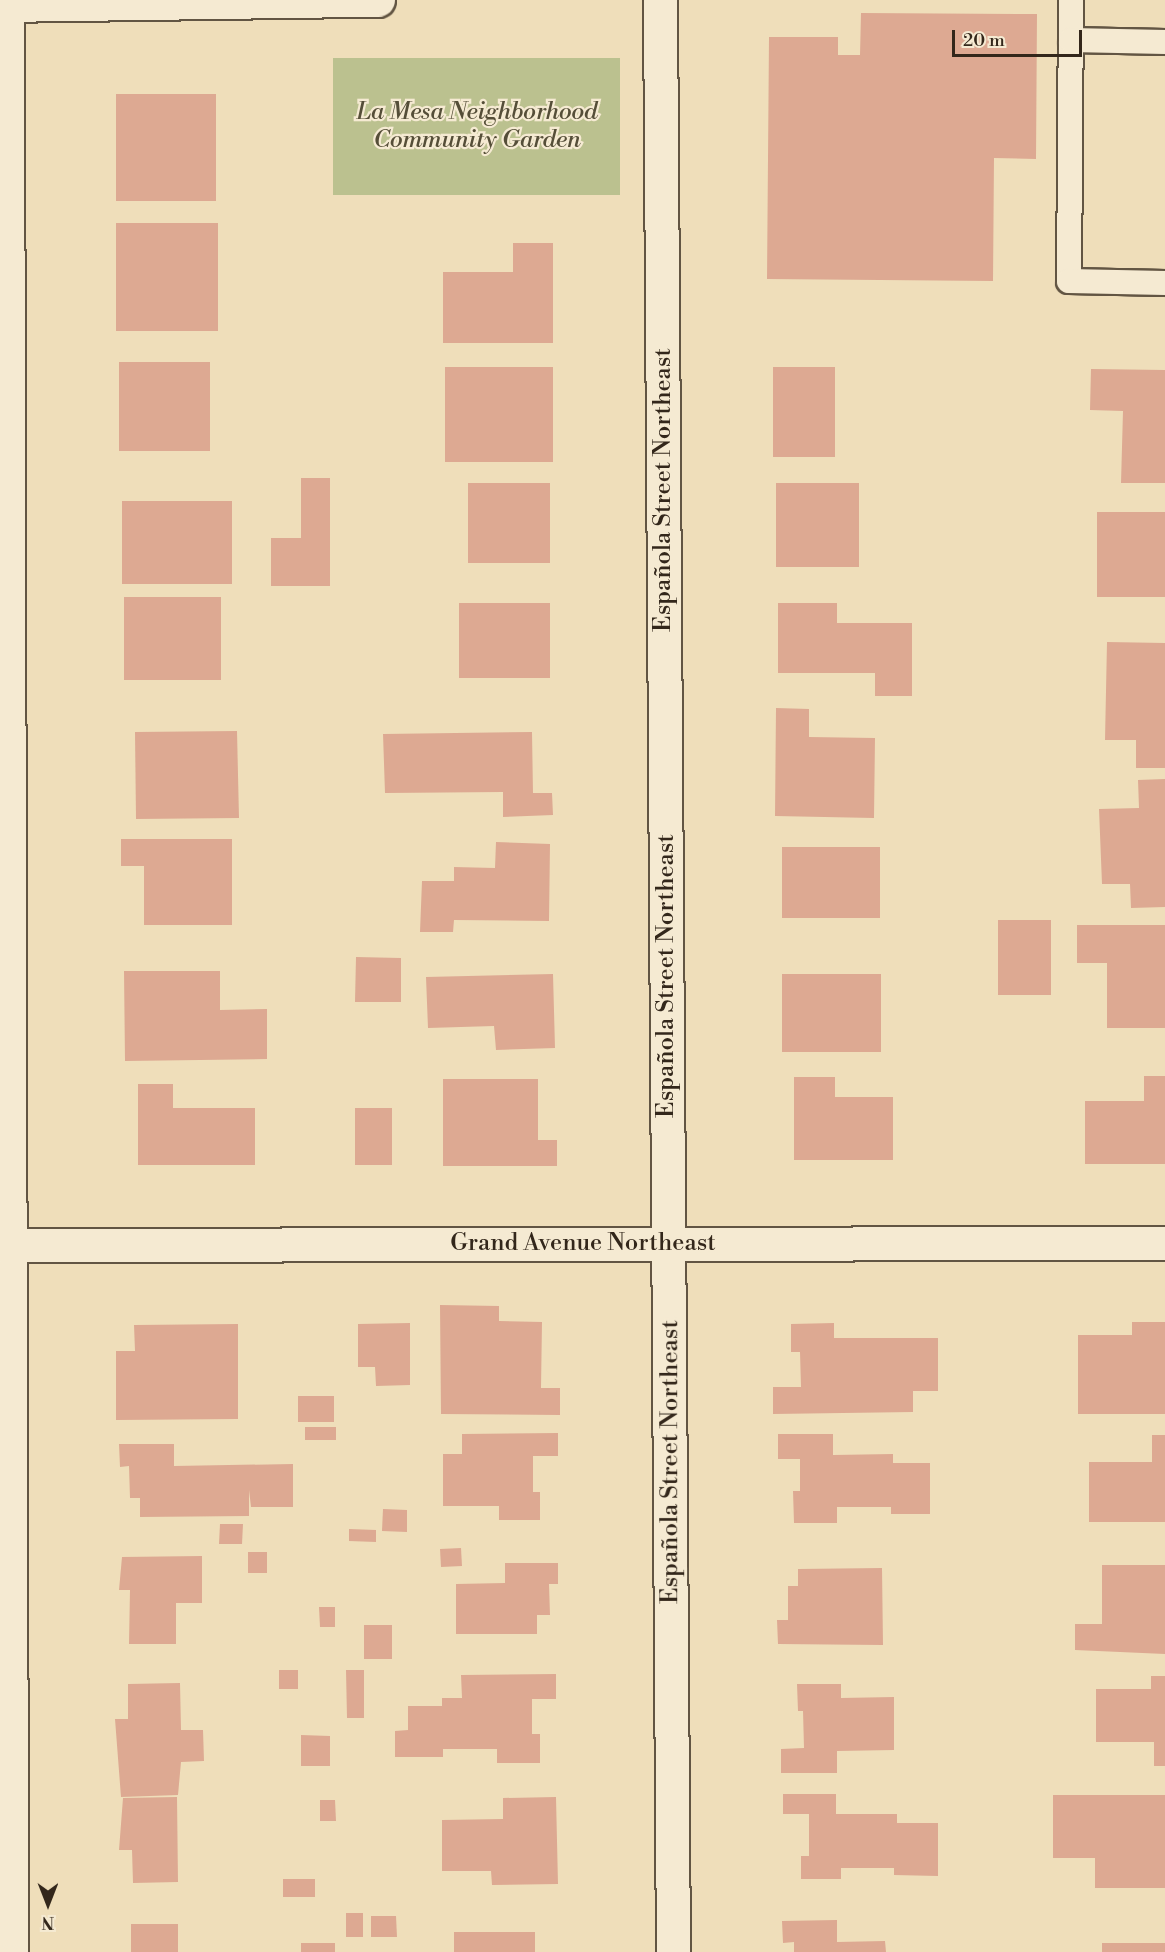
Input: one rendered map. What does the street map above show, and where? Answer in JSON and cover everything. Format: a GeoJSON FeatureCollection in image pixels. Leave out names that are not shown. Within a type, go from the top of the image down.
{"type":"FeatureCollection","features":[{"type":"Feature","properties":{"kind":"street"},"geometry":{"type":"LineString","coordinates":[[11,1952],[5,1245],[4,5],[378,0]]}},
{"type":"Feature","properties":{"kind":"street","name":"Española Street Northeast"},"geometry":{"type":"LineString","coordinates":[[660,0],[673,1952]]}},
{"type":"Feature","properties":{"kind":"street","name":"Grand Avenue Northeast"},"geometry":{"type":"LineString","coordinates":[[5,1245],[1165,1243]]}},
{"type":"Feature","properties":{"kind":"lane"},"geometry":{"type":"LineString","coordinates":[[1071,0],[1069,281],[1165,283]]}},
{"type":"Feature","properties":{"kind":"lane"},"geometry":{"type":"LineString","coordinates":[[1071,40],[1165,42]]}},
{"type":"Feature","properties":{"kind":"green space","name":"La Mesa Neighborhood Community Garden"},"geometry":{"type":"Polygon","coordinates":[[[333,58],[620,58],[620,195],[333,195],[333,58]]]}},
{"type":"Feature","properties":{"kind":"building"},"geometry":{"type":"Polygon","coordinates":[[[861,13],[1037,14],[1036,159],[994,158],[993,281],[767,279],[769,37],[838,37],[838,55],[860,55],[861,13]]]}},
{"type":"Feature","properties":{"kind":"building"},"geometry":{"type":"Polygon","coordinates":[[[116,94],[216,94],[216,201],[116,201],[116,94]]]}},
{"type":"Feature","properties":{"kind":"building"},"geometry":{"type":"Polygon","coordinates":[[[116,223],[218,223],[218,331],[116,331],[116,223]]]}},
{"type":"Feature","properties":{"kind":"building"},"geometry":{"type":"Polygon","coordinates":[[[513,243],[553,243],[553,343],[443,343],[443,272],[513,272],[513,243]]]}},
{"type":"Feature","properties":{"kind":"building"},"geometry":{"type":"Polygon","coordinates":[[[119,362],[210,362],[210,451],[119,451],[119,362]]]}},
{"type":"Feature","properties":{"kind":"building"},"geometry":{"type":"Polygon","coordinates":[[[445,367],[553,367],[553,462],[445,462],[445,367]]]}},
{"type":"Feature","properties":{"kind":"building"},"geometry":{"type":"Polygon","coordinates":[[[773,367],[835,367],[835,457],[773,457],[773,367]]]}},
{"type":"Feature","properties":{"kind":"building"},"geometry":{"type":"Polygon","coordinates":[[[1091,369],[1165,370],[1165,483],[1121,483],[1123,411],[1090,410],[1091,369]]]}},
{"type":"Feature","properties":{"kind":"building"},"geometry":{"type":"Polygon","coordinates":[[[301,478],[330,478],[330,586],[271,586],[271,538],[301,538],[301,478]]]}},
{"type":"Feature","properties":{"kind":"building"},"geometry":{"type":"Polygon","coordinates":[[[468,483],[550,483],[550,563],[468,563],[468,483]]]}},
{"type":"Feature","properties":{"kind":"building"},"geometry":{"type":"Polygon","coordinates":[[[776,483],[859,483],[859,567],[776,567],[776,483]]]}},
{"type":"Feature","properties":{"kind":"building"},"geometry":{"type":"Polygon","coordinates":[[[122,501],[232,501],[232,584],[122,584],[122,501]]]}},
{"type":"Feature","properties":{"kind":"building"},"geometry":{"type":"Polygon","coordinates":[[[1097,512],[1165,512],[1165,597],[1097,597],[1097,512]]]}},
{"type":"Feature","properties":{"kind":"building"},"geometry":{"type":"Polygon","coordinates":[[[124,597],[221,597],[221,680],[124,680],[124,597]]]}},
{"type":"Feature","properties":{"kind":"building"},"geometry":{"type":"Polygon","coordinates":[[[459,603],[550,603],[550,678],[459,678],[459,603]]]}},
{"type":"Feature","properties":{"kind":"building"},"geometry":{"type":"Polygon","coordinates":[[[778,603],[837,603],[837,623],[912,623],[912,696],[875,696],[875,673],[778,673],[778,603]]]}},
{"type":"Feature","properties":{"kind":"building"},"geometry":{"type":"Polygon","coordinates":[[[1107,642],[1165,643],[1165,768],[1136,768],[1136,740],[1105,740],[1107,642]]]}},
{"type":"Feature","properties":{"kind":"building"},"geometry":{"type":"Polygon","coordinates":[[[776,708],[809,709],[809,737],[875,738],[874,818],[775,816],[776,708]]]}},
{"type":"Feature","properties":{"kind":"building"},"geometry":{"type":"Polygon","coordinates":[[[237,731],[239,818],[136,819],[135,732],[237,731]]]}},
{"type":"Feature","properties":{"kind":"building"},"geometry":{"type":"Polygon","coordinates":[[[532,732],[533,793],[552,793],[553,815],[503,817],[503,792],[385,793],[383,734],[532,732]]]}},
{"type":"Feature","properties":{"kind":"building"},"geometry":{"type":"Polygon","coordinates":[[[1165,779],[1165,907],[1131,908],[1130,884],[1102,884],[1099,809],[1139,808],[1138,780],[1165,779]]]}},
{"type":"Feature","properties":{"kind":"building"},"geometry":{"type":"Polygon","coordinates":[[[121,839],[232,839],[232,925],[144,925],[144,866],[121,866],[121,839]]]}},
{"type":"Feature","properties":{"kind":"building"},"geometry":{"type":"Polygon","coordinates":[[[496,842],[550,844],[549,921],[454,920],[453,932],[420,932],[422,881],[454,881],[454,867],[495,868],[496,842]]]}},
{"type":"Feature","properties":{"kind":"building"},"geometry":{"type":"Polygon","coordinates":[[[782,847],[880,847],[880,918],[782,918],[782,847]]]}},
{"type":"Feature","properties":{"kind":"building"},"geometry":{"type":"Polygon","coordinates":[[[998,920],[1051,920],[1051,995],[998,995],[998,920]]]}},
{"type":"Feature","properties":{"kind":"building"},"geometry":{"type":"Polygon","coordinates":[[[1077,925],[1165,925],[1165,1028],[1107,1028],[1107,963],[1077,963],[1077,925]]]}},
{"type":"Feature","properties":{"kind":"building"},"geometry":{"type":"Polygon","coordinates":[[[356,957],[401,958],[401,1002],[355,1002],[356,957]]]}},
{"type":"Feature","properties":{"kind":"building"},"geometry":{"type":"Polygon","coordinates":[[[124,971],[220,971],[220,1010],[267,1009],[267,1059],[125,1061],[124,971]]]}},
{"type":"Feature","properties":{"kind":"building"},"geometry":{"type":"Polygon","coordinates":[[[553,974],[555,1048],[496,1050],[494,1026],[428,1028],[426,977],[553,974]]]}},
{"type":"Feature","properties":{"kind":"building"},"geometry":{"type":"Polygon","coordinates":[[[782,974],[881,974],[881,1052],[782,1052],[782,974]]]}},
{"type":"Feature","properties":{"kind":"building"},"geometry":{"type":"Polygon","coordinates":[[[1144,1076],[1165,1076],[1165,1164],[1085,1164],[1085,1101],[1144,1101],[1144,1076]]]}},
{"type":"Feature","properties":{"kind":"building"},"geometry":{"type":"Polygon","coordinates":[[[794,1077],[835,1077],[835,1097],[893,1097],[893,1160],[794,1160],[794,1077]]]}},
{"type":"Feature","properties":{"kind":"building"},"geometry":{"type":"Polygon","coordinates":[[[443,1079],[538,1079],[538,1140],[557,1140],[557,1166],[443,1166],[443,1079]]]}},
{"type":"Feature","properties":{"kind":"building"},"geometry":{"type":"Polygon","coordinates":[[[138,1084],[173,1084],[173,1108],[255,1108],[255,1165],[138,1165],[138,1084]]]}},
{"type":"Feature","properties":{"kind":"building"},"geometry":{"type":"Polygon","coordinates":[[[355,1108],[392,1108],[392,1165],[355,1165],[355,1108]]]}},
{"type":"Feature","properties":{"kind":"building"},"geometry":{"type":"Polygon","coordinates":[[[440,1305],[499,1306],[499,1321],[542,1322],[541,1388],[560,1388],[560,1415],[441,1414],[440,1305]]]}},
{"type":"Feature","properties":{"kind":"building"},"geometry":{"type":"Polygon","coordinates":[[[1132,1322],[1165,1322],[1165,1414],[1078,1414],[1078,1335],[1132,1335],[1132,1322]]]}},
{"type":"Feature","properties":{"kind":"building"},"geometry":{"type":"Polygon","coordinates":[[[410,1323],[410,1385],[376,1386],[375,1367],[358,1367],[358,1324],[410,1323]]]}},
{"type":"Feature","properties":{"kind":"building"},"geometry":{"type":"Polygon","coordinates":[[[834,1323],[834,1338],[938,1338],[938,1391],[913,1391],[913,1412],[773,1414],[773,1387],[801,1387],[800,1352],[791,1352],[791,1324],[834,1323]]]}},
{"type":"Feature","properties":{"kind":"building"},"geometry":{"type":"Polygon","coordinates":[[[238,1324],[238,1419],[116,1420],[116,1351],[135,1351],[134,1325],[238,1324]]]}},
{"type":"Feature","properties":{"kind":"building"},"geometry":{"type":"Polygon","coordinates":[[[298,1396],[334,1396],[334,1422],[298,1422],[298,1396]]]}},
{"type":"Feature","properties":{"kind":"building"},"geometry":{"type":"Polygon","coordinates":[[[305,1427],[336,1427],[336,1440],[305,1440],[305,1427]]]}},
{"type":"Feature","properties":{"kind":"building"},"geometry":{"type":"Polygon","coordinates":[[[558,1433],[558,1456],[533,1456],[533,1492],[540,1492],[540,1520],[499,1520],[499,1506],[443,1506],[443,1454],[462,1454],[462,1434],[558,1433]]]}},
{"type":"Feature","properties":{"kind":"building"},"geometry":{"type":"Polygon","coordinates":[[[778,1434],[833,1434],[833,1455],[893,1454],[893,1463],[930,1463],[930,1514],[891,1514],[891,1507],[837,1507],[837,1523],[794,1523],[793,1491],[800,1491],[800,1459],[778,1459],[778,1434]]]}},
{"type":"Feature","properties":{"kind":"building"},"geometry":{"type":"Polygon","coordinates":[[[1152,1435],[1165,1435],[1165,1522],[1089,1522],[1089,1462],[1152,1462],[1152,1435]]]}},
{"type":"Feature","properties":{"kind":"building"},"geometry":{"type":"Polygon","coordinates":[[[119,1444],[174,1444],[174,1466],[293,1464],[293,1507],[251,1507],[249,1490],[249,1516],[140,1517],[140,1498],[130,1498],[129,1466],[120,1467],[119,1444]]]}},
{"type":"Feature","properties":{"kind":"building"},"geometry":{"type":"Polygon","coordinates":[[[383,1509],[407,1510],[407,1532],[382,1531],[383,1509]]]}},
{"type":"Feature","properties":{"kind":"building"},"geometry":{"type":"Polygon","coordinates":[[[220,1524],[243,1524],[242,1544],[219,1544],[220,1524]]]}},
{"type":"Feature","properties":{"kind":"building"},"geometry":{"type":"Polygon","coordinates":[[[349,1529],[376,1530],[376,1542],[349,1541],[349,1529]]]}},
{"type":"Feature","properties":{"kind":"building"},"geometry":{"type":"Polygon","coordinates":[[[461,1548],[462,1566],[441,1567],[440,1549],[461,1548]]]}},
{"type":"Feature","properties":{"kind":"building"},"geometry":{"type":"Polygon","coordinates":[[[248,1552],[267,1552],[267,1573],[248,1573],[248,1552]]]}},
{"type":"Feature","properties":{"kind":"building"},"geometry":{"type":"Polygon","coordinates":[[[202,1556],[202,1603],[176,1603],[176,1644],[129,1644],[130,1590],[119,1590],[122,1557],[202,1556]]]}},
{"type":"Feature","properties":{"kind":"building"},"geometry":{"type":"Polygon","coordinates":[[[505,1563],[558,1563],[558,1584],[549,1584],[550,1615],[537,1615],[537,1634],[456,1634],[456,1584],[505,1583],[505,1563]]]}},
{"type":"Feature","properties":{"kind":"building"},"geometry":{"type":"Polygon","coordinates":[[[1102,1565],[1165,1565],[1165,1654],[1075,1650],[1075,1624],[1102,1624],[1102,1565]]]}},
{"type":"Feature","properties":{"kind":"building"},"geometry":{"type":"Polygon","coordinates":[[[882,1568],[883,1645],[778,1644],[777,1620],[788,1620],[788,1586],[798,1586],[798,1569],[882,1568]]]}},
{"type":"Feature","properties":{"kind":"building"},"geometry":{"type":"Polygon","coordinates":[[[319,1607],[335,1607],[335,1627],[320,1627],[319,1607]]]}},
{"type":"Feature","properties":{"kind":"building"},"geometry":{"type":"Polygon","coordinates":[[[364,1625],[392,1625],[392,1659],[364,1659],[364,1625]]]}},
{"type":"Feature","properties":{"kind":"building"},"geometry":{"type":"Polygon","coordinates":[[[279,1670],[298,1670],[298,1689],[279,1689],[279,1670]]]}},
{"type":"Feature","properties":{"kind":"building"},"geometry":{"type":"Polygon","coordinates":[[[346,1670],[364,1670],[364,1718],[347,1718],[346,1670]]]}},
{"type":"Feature","properties":{"kind":"building"},"geometry":{"type":"Polygon","coordinates":[[[556,1674],[556,1699],[532,1699],[532,1734],[540,1734],[540,1763],[497,1763],[497,1749],[443,1749],[443,1757],[395,1757],[395,1731],[408,1730],[408,1706],[442,1706],[442,1698],[462,1698],[461,1675],[556,1674]]]}},
{"type":"Feature","properties":{"kind":"building"},"geometry":{"type":"Polygon","coordinates":[[[1151,1676],[1165,1676],[1165,1766],[1154,1766],[1154,1742],[1096,1742],[1096,1689],[1151,1689],[1151,1676]]]}},
{"type":"Feature","properties":{"kind":"building"},"geometry":{"type":"Polygon","coordinates":[[[180,1683],[181,1730],[203,1730],[204,1761],[181,1762],[178,1795],[121,1797],[115,1719],[128,1719],[128,1684],[180,1683]]]}},
{"type":"Feature","properties":{"kind":"building"},"geometry":{"type":"Polygon","coordinates":[[[797,1684],[841,1684],[841,1698],[894,1697],[894,1750],[837,1751],[837,1773],[781,1773],[781,1749],[804,1748],[803,1711],[798,1711],[797,1684]]]}},
{"type":"Feature","properties":{"kind":"building"},"geometry":{"type":"Polygon","coordinates":[[[301,1735],[330,1736],[330,1766],[301,1766],[301,1735]]]}},
{"type":"Feature","properties":{"kind":"building"},"geometry":{"type":"Polygon","coordinates":[[[783,1794],[836,1794],[836,1814],[897,1814],[897,1823],[938,1823],[938,1876],[894,1875],[894,1868],[841,1868],[841,1879],[801,1879],[801,1856],[809,1856],[809,1814],[783,1814],[783,1794]]]}},
{"type":"Feature","properties":{"kind":"building"},"geometry":{"type":"Polygon","coordinates":[[[1053,1795],[1165,1795],[1165,1888],[1095,1888],[1095,1858],[1053,1858],[1053,1795]]]}},
{"type":"Feature","properties":{"kind":"building"},"geometry":{"type":"Polygon","coordinates":[[[177,1797],[178,1882],[133,1883],[132,1850],[119,1850],[123,1798],[177,1797]]]}},
{"type":"Feature","properties":{"kind":"building"},"geometry":{"type":"Polygon","coordinates":[[[556,1797],[558,1884],[492,1885],[491,1871],[442,1871],[442,1820],[503,1819],[503,1798],[556,1797]]]}},
{"type":"Feature","properties":{"kind":"building"},"geometry":{"type":"Polygon","coordinates":[[[320,1800],[335,1800],[336,1821],[320,1821],[320,1800]]]}},
{"type":"Feature","properties":{"kind":"building"},"geometry":{"type":"Polygon","coordinates":[[[283,1879],[315,1879],[315,1897],[283,1897],[283,1879]]]}},
{"type":"Feature","properties":{"kind":"building"},"geometry":{"type":"Polygon","coordinates":[[[346,1913],[363,1913],[363,1937],[346,1937],[346,1913]]]}},
{"type":"Feature","properties":{"kind":"building"},"geometry":{"type":"Polygon","coordinates":[[[371,1916],[396,1916],[397,1937],[371,1937],[371,1916]]]}},
{"type":"Feature","properties":{"kind":"building"},"geometry":{"type":"Polygon","coordinates":[[[837,1920],[837,1942],[885,1941],[886,1952],[794,1952],[794,1942],[783,1943],[782,1921],[837,1920]]]}},
{"type":"Feature","properties":{"kind":"building"},"geometry":{"type":"Polygon","coordinates":[[[131,1924],[178,1924],[178,1952],[131,1952],[131,1924]]]}},
{"type":"Feature","properties":{"kind":"building"},"geometry":{"type":"Polygon","coordinates":[[[454,1932],[535,1932],[535,1952],[454,1952],[454,1932]]]}},
{"type":"Feature","properties":{"kind":"building"},"geometry":{"type":"Polygon","coordinates":[[[301,1943],[335,1943],[335,1952],[301,1952],[301,1943]]]}},
{"type":"Feature","properties":{"kind":"building"},"geometry":{"type":"Polygon","coordinates":[[[1102,1943],[1165,1943],[1165,1952],[1102,1952],[1102,1943]]]}}]}
